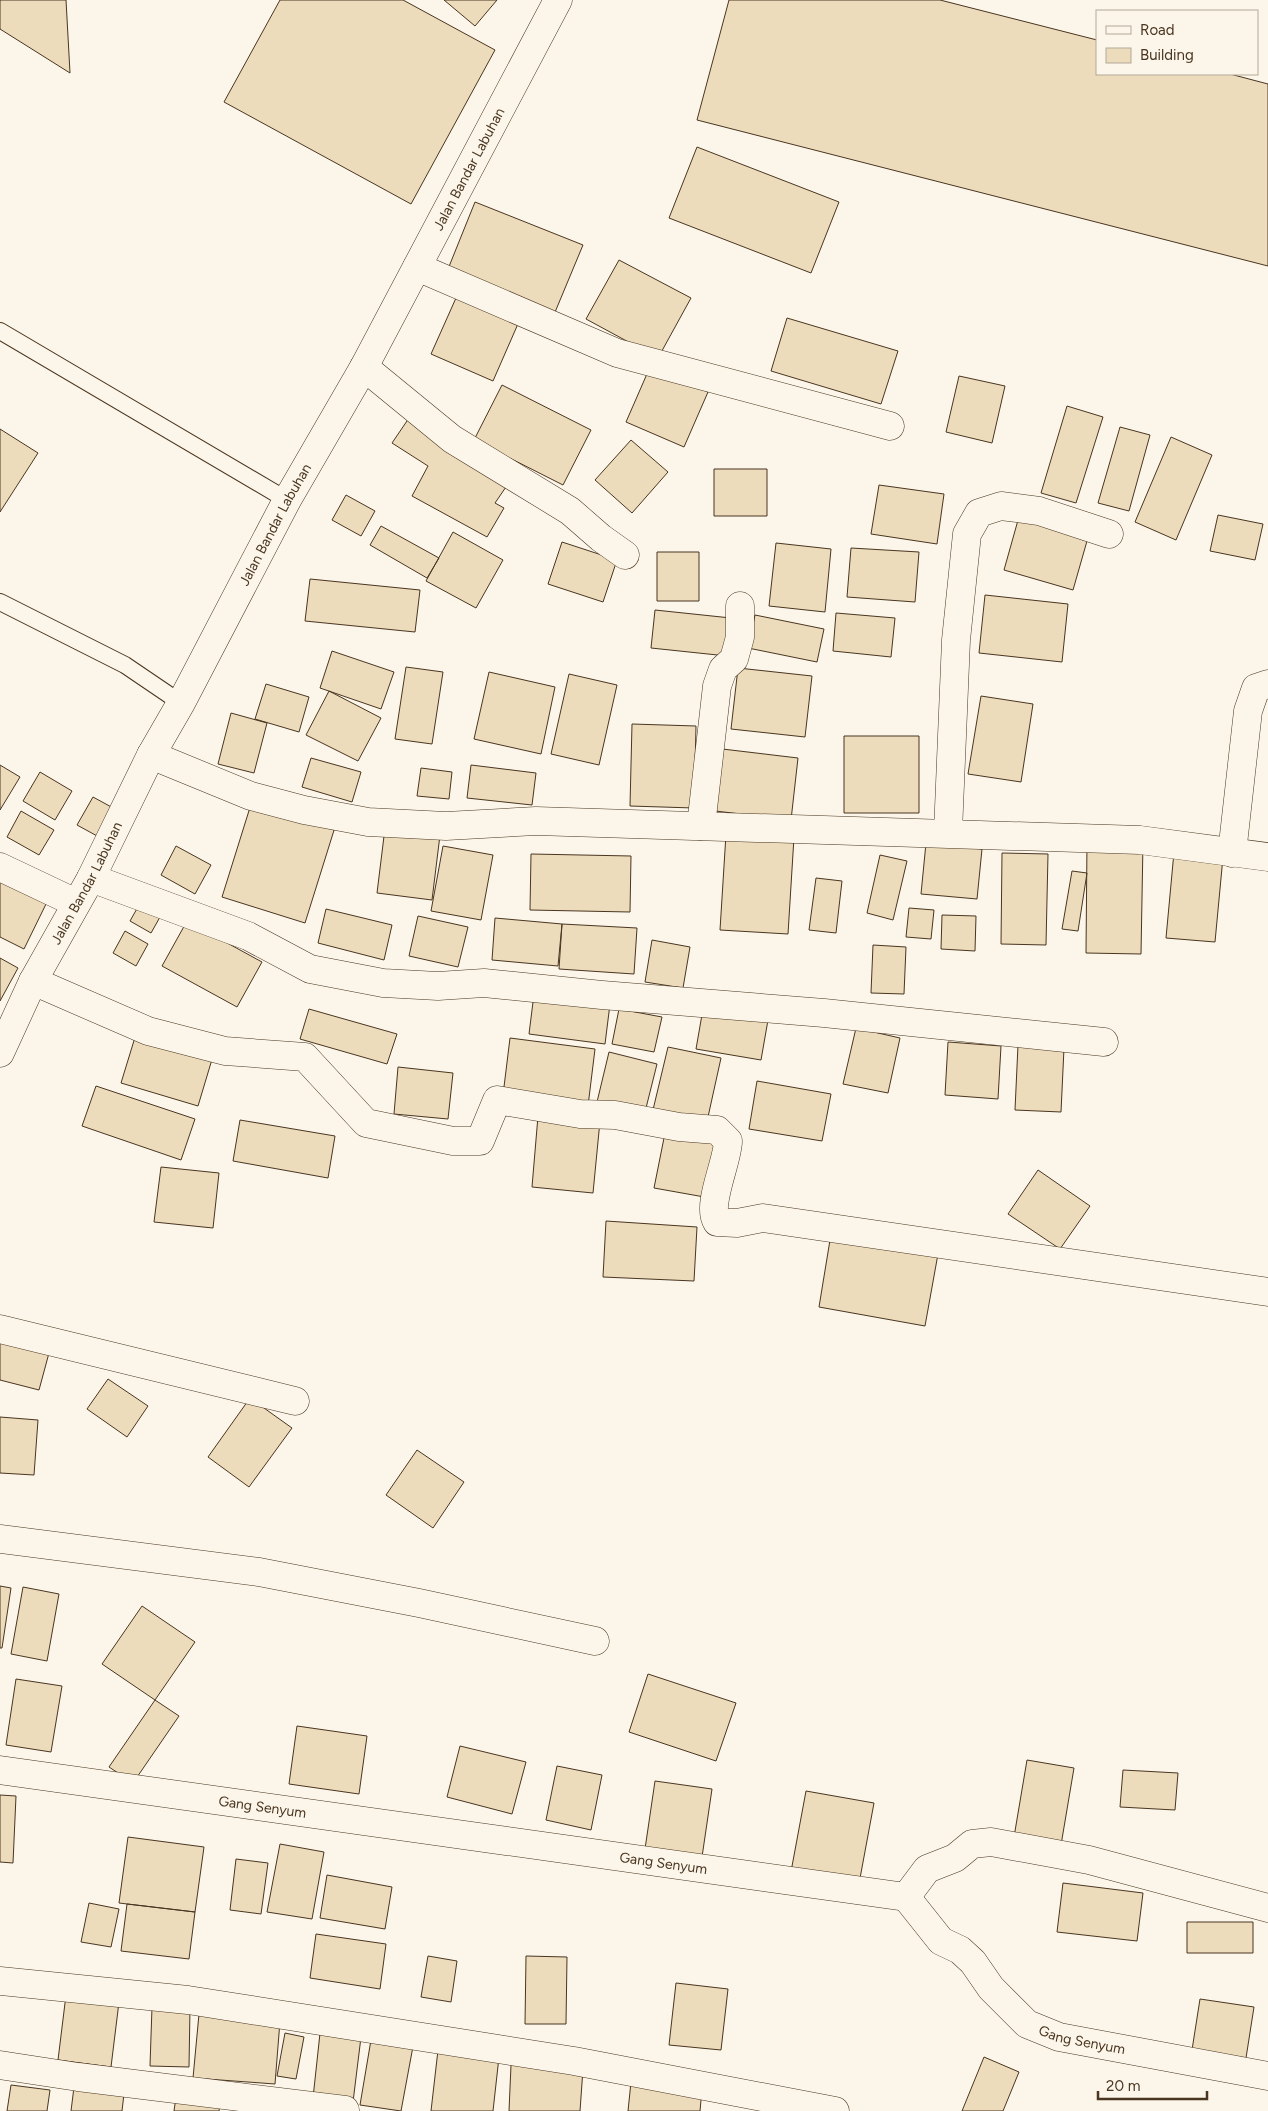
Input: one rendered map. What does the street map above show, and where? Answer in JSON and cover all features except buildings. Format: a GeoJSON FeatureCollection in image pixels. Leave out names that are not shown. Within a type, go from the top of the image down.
{"type":"FeatureCollection","features":[{"type":"Feature","properties":{"kind":"street","name":"Jalan Bandar Labuhan"},"geometry":{"type":"LineString","coordinates":[[0,1053],[33,981],[92,878],[151,755],[181,703],[287,500],[364,367],[558,0]]}},
{"type":"Feature","properties":{"kind":"street"},"geometry":{"type":"LineString","coordinates":[[417,268],[617,353],[890,426]]}},
{"type":"Feature","properties":{"kind":"street"},"geometry":{"type":"LineString","coordinates":[[364,367],[452,439],[570,511],[601,538],[625,555]]}},
{"type":"Feature","properties":{"kind":"street"},"geometry":{"type":"LineString","coordinates":[[948,832],[956,640],[967,534],[979,512],[1001,506],[1040,511],[1109,534]]}},
{"type":"Feature","properties":{"kind":"street"},"geometry":{"type":"LineString","coordinates":[[701,826],[717,686],[724,670],[734,659],[740,637],[740,606]]}},
{"type":"Feature","properties":{"kind":"street"},"geometry":{"type":"LineString","coordinates":[[1232,853],[1248,711],[1256,688],[1268,684]]}},
{"type":"Feature","properties":{"kind":"street"},"geometry":{"type":"LineString","coordinates":[[151,755],[251,796],[304,810],[368,822],[446,826],[536,821],[811,831],[948,832],[1140,840],[1268,857]]}},
{"type":"Feature","properties":{"kind":"street"},"geometry":{"type":"LineString","coordinates":[[0,866],[76,903]]}},
{"type":"Feature","properties":{"kind":"street"},"geometry":{"type":"LineString","coordinates":[[92,878],[248,936],[310,969],[383,983],[438,986],[484,983],[611,996],[824,1013],[1104,1042]]}},
{"type":"Feature","properties":{"kind":"street"},"geometry":{"type":"LineString","coordinates":[[33,981],[148,1031],[225,1051],[305,1057],[366,1123],[414,1134],[453,1141],[480,1142],[497,1100],[580,1114],[616,1115],[679,1127],[717,1130],[728,1141],[728,1151],[722,1166],[715,1205],[715,1218],[717,1222],[737,1223],[764,1218],[1268,1292]]}},
{"type":"Feature","properties":{"kind":"street"},"geometry":{"type":"LineString","coordinates":[[0,1329],[295,1401]]}},
{"type":"Feature","properties":{"kind":"street"},"geometry":{"type":"LineString","coordinates":[[0,1539],[260,1572],[419,1603],[595,1641]]}},
{"type":"Feature","properties":{"kind":"street","name":"Gang Senyum"},"geometry":{"type":"LineString","coordinates":[[0,1770],[906,1897],[941,1941],[960,1950],[973,1962],[991,1988],[1027,2024],[1060,2036],[1268,2076]]}},
{"type":"Feature","properties":{"kind":"street"},"geometry":{"type":"LineString","coordinates":[[906,1897],[927,1869],[955,1858],[972,1844],[991,1842],[1089,1860],[1268,1908]]}},
{"type":"Feature","properties":{"kind":"street"},"geometry":{"type":"LineString","coordinates":[[0,1981],[207,2003],[574,2061],[835,2111]]}},
{"type":"Feature","properties":{"kind":"street"},"geometry":{"type":"LineString","coordinates":[[0,2066],[345,2110]]}},
{"type":"Feature","properties":{"kind":"lane"},"geometry":{"type":"LineString","coordinates":[[0,331],[287,500]]}},
{"type":"Feature","properties":{"kind":"lane"},"geometry":{"type":"LineString","coordinates":[[0,602],[125,665],[181,703]]}}]}
